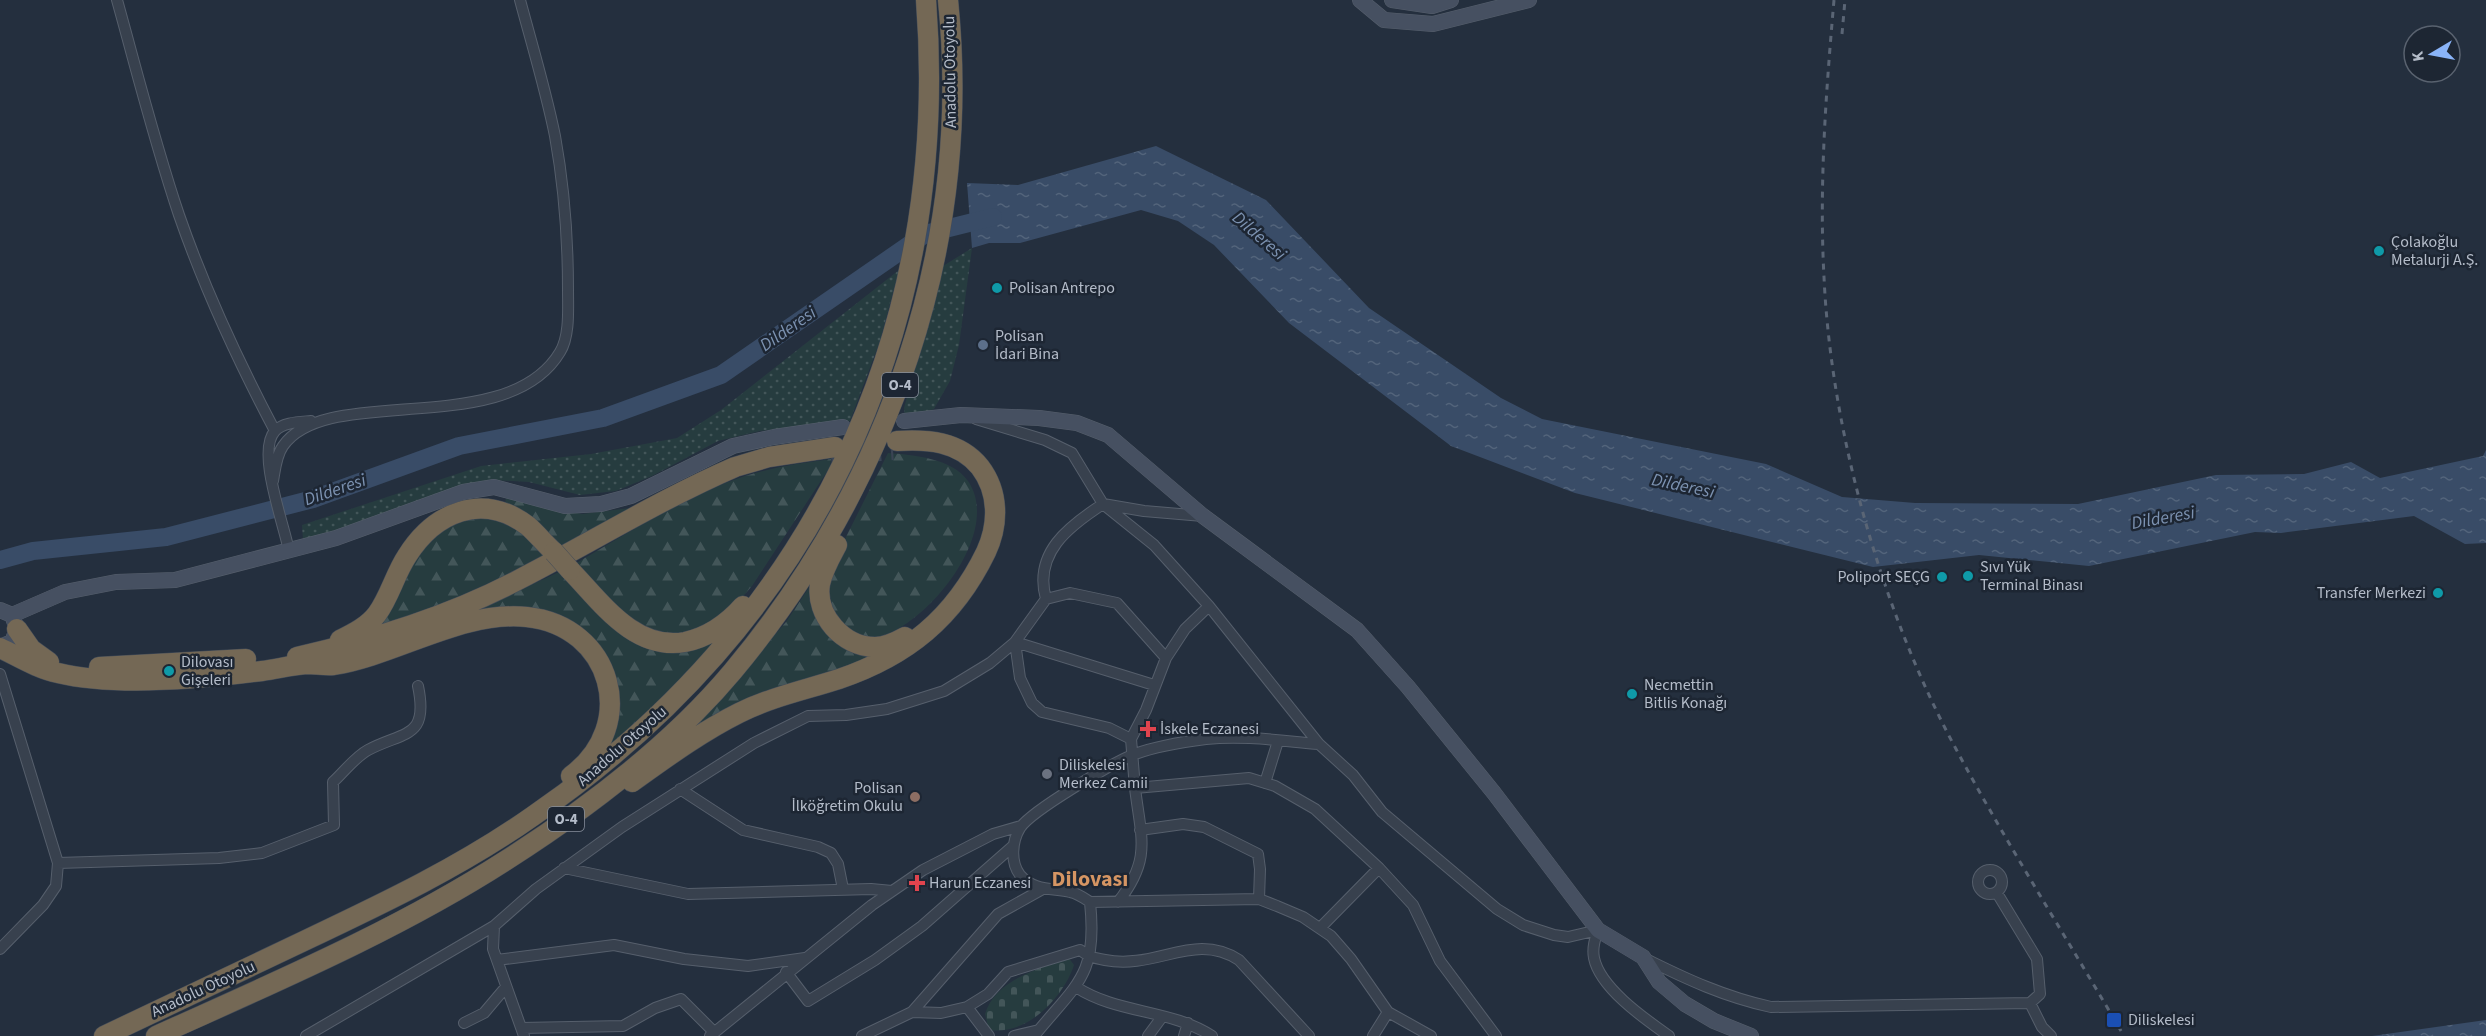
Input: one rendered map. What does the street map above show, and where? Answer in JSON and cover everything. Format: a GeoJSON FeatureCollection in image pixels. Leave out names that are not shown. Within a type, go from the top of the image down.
{"type":"FeatureCollection","features":[{"type":"Feature","properties":{"kind":"highway","name":"Anadolu Otoyolu"},"geometry":{"type":"LineString","coordinates":[[104,1036],[396,897],[452,867],[567,792],[642,732],[680,695],[752,612],[811,525],[836,456],[879,381],[900,311],[918,226],[927,155],[931,67],[926,0]]}},
{"type":"Feature","properties":{"kind":"highway","name":"Anadolu Otoyolu"},"geometry":{"type":"LineString","coordinates":[[156,1036],[397,922],[465,885],[543,836],[623,776],[679,726],[731,673],[779,612],[822,549],[865,470],[897,394],[926,297],[941,224],[950,143],[952,36],[948,0]]}},
{"type":"Feature","properties":{"kind":"highway"},"geometry":{"type":"LineString","coordinates":[[543,836],[600,805],[723,722],[784,695],[880,663],[915,643],[942,618],[974,577],[989,546],[996,521],[994,495],[987,476],[976,462],[962,451],[931,441],[895,445],[944,453],[959,462],[972,476],[980,490],[985,508],[983,532],[971,562],[955,589],[934,613],[898,641],[875,647],[864,646],[847,638],[829,623],[821,604],[820,586],[826,564],[846,529],[865,470]]}},
{"type":"Feature","properties":{"kind":"highway"},"geometry":{"type":"LineString","coordinates":[[301,661],[360,630],[377,614],[405,558],[423,532],[444,517],[463,510],[483,509],[505,514],[527,525],[621,623],[640,636],[659,644],[698,639],[731,619],[749,599],[836,456]]}},
{"type":"Feature","properties":{"kind":"highway"},"geometry":{"type":"LineString","coordinates":[[0,647],[56,673],[126,680],[260,671],[360,643],[466,604],[519,580],[735,467],[770,457],[836,456]]}},
{"type":"Feature","properties":{"kind":"highway"},"geometry":{"type":"LineString","coordinates":[[10,618],[31,649],[44,659],[56,664],[82,668],[301,661],[333,665],[472,622],[504,617],[527,617],[551,623],[572,633],[597,656],[605,672],[610,692],[610,712],[603,738],[592,755],[576,771],[479,842],[452,867]]}},
{"type":"Feature","properties":{"kind":"main road"},"geometry":{"type":"LineString","coordinates":[[1360,0],[1384,20],[1432,24],[1529,0]]}},
{"type":"Feature","properties":{"kind":"main road"},"geometry":{"type":"LineString","coordinates":[[1392,0],[1432,6],[1451,0]]}},
{"type":"Feature","properties":{"kind":"main road"},"geometry":{"type":"LineString","coordinates":[[904,422],[961,415],[1077,423],[1108,435],[1203,516],[1357,630],[1408,687],[1480,775],[1598,930],[1643,957],[1659,982],[1685,1004],[1714,1021],[1751,1036]]}},
{"type":"Feature","properties":{"kind":"main road"},"geometry":{"type":"LineString","coordinates":[[0,647],[12,642],[10,618],[64,592],[117,582],[175,580],[288,545],[336,538],[463,492],[494,487],[565,506],[601,504],[631,496],[733,446],[774,437],[843,427]]}},
{"type":"Feature","properties":{"kind":"street"},"geometry":{"type":"LineString","coordinates":[[117,0],[179,215],[213,304],[242,369],[275,431]]}},
{"type":"Feature","properties":{"kind":"street"},"geometry":{"type":"LineString","coordinates":[[288,545],[267,463],[268,445],[275,431],[286,425],[325,418],[439,408],[515,391],[539,376],[561,351],[568,315],[568,254],[556,148],[520,0]]}},
{"type":"Feature","properties":{"kind":"street"},"geometry":{"type":"LineString","coordinates":[[961,415],[1046,440],[1072,453],[1103,504],[1154,545],[1209,606],[1319,744],[1353,775],[1382,812],[1497,909],[1523,925],[1568,937],[1598,930],[1594,957],[1605,980],[1633,1009],[1669,1036]]}},
{"type":"Feature","properties":{"kind":"street"},"geometry":{"type":"LineString","coordinates":[[273,481],[281,448],[302,429],[325,418]]}},
{"type":"Feature","properties":{"kind":"street"},"geometry":{"type":"LineString","coordinates":[[1046,599],[1042,569],[1051,549],[1064,533],[1103,504],[1144,511],[1203,516]]}},
{"type":"Feature","properties":{"kind":"street"},"geometry":{"type":"LineString","coordinates":[[306,1036],[494,926],[564,868],[680,789],[754,743],[808,716],[846,715],[887,709],[944,691],[990,663],[1015,642],[1046,599],[1071,593],[1117,603],[1166,658]]}},
{"type":"Feature","properties":{"kind":"street"},"geometry":{"type":"LineString","coordinates":[[1118,902],[1140,870],[1142,845],[1131,739],[1146,710],[1166,658],[1185,629],[1209,606]]}},
{"type":"Feature","properties":{"kind":"street"},"geometry":{"type":"LineString","coordinates":[[1015,642],[1154,685]]}},
{"type":"Feature","properties":{"kind":"street"},"geometry":{"type":"LineString","coordinates":[[1015,642],[1020,678],[1032,703],[1042,712],[1109,728],[1131,739]]}},
{"type":"Feature","properties":{"kind":"street"},"geometry":{"type":"LineString","coordinates":[[0,674],[58,863],[56,886],[44,905],[0,949]]}},
{"type":"Feature","properties":{"kind":"street"},"geometry":{"type":"LineString","coordinates":[[58,863],[219,858],[262,853],[334,825],[333,782],[367,751],[406,736],[418,722],[422,707],[418,686]]}},
{"type":"Feature","properties":{"kind":"street"},"geometry":{"type":"LineString","coordinates":[[494,926],[493,949],[522,1032],[621,1031],[655,1008],[681,999],[712,1034],[786,972],[810,957],[892,891],[923,870],[993,834],[1021,826],[1060,797],[1132,755],[1151,748],[1206,739],[1247,737],[1319,744]]}},
{"type":"Feature","properties":{"kind":"street"},"geometry":{"type":"LineString","coordinates":[[1265,783],[1278,741]]}},
{"type":"Feature","properties":{"kind":"street"},"geometry":{"type":"LineString","coordinates":[[1135,788],[1240,779],[1265,783],[1315,809],[1379,868],[1413,905],[1449,976],[1496,1036]]}},
{"type":"Feature","properties":{"kind":"street"},"geometry":{"type":"LineString","coordinates":[[680,789],[743,830],[818,847],[831,853],[838,864],[843,890]]}},
{"type":"Feature","properties":{"kind":"street"},"geometry":{"type":"LineString","coordinates":[[1140,830],[1183,824],[1204,827],[1258,854],[1259,899]]}},
{"type":"Feature","properties":{"kind":"street"},"geometry":{"type":"LineString","coordinates":[[786,972],[808,1001],[875,960],[922,926],[1013,846],[1021,826]]}},
{"type":"Feature","properties":{"kind":"street"},"geometry":{"type":"LineString","coordinates":[[1013,846],[1015,867],[1021,876],[1041,890],[1072,892],[1090,902],[1259,899],[1303,918],[1320,928],[1351,959],[1388,1012],[1431,1036]]}},
{"type":"Feature","properties":{"kind":"street"},"geometry":{"type":"LineString","coordinates":[[564,868],[688,894],[892,891]]}},
{"type":"Feature","properties":{"kind":"street"},"geometry":{"type":"LineString","coordinates":[[1320,928],[1379,868]]}},
{"type":"Feature","properties":{"kind":"street"},"geometry":{"type":"LineString","coordinates":[[862,1036],[912,1012],[998,914],[1041,890]]}},
{"type":"Feature","properties":{"kind":"street"},"geometry":{"type":"LineString","coordinates":[[1643,957],[1735,1000],[1771,1007],[2030,1003],[2040,994],[2037,959],[1997,893]]}},
{"type":"Feature","properties":{"kind":"street"},"geometry":{"type":"LineString","coordinates":[[1014,1036],[1037,1033],[1076,987],[1090,958],[1093,924],[1090,902]]}},
{"type":"Feature","properties":{"kind":"street"},"geometry":{"type":"LineString","coordinates":[[497,960],[614,945],[684,959],[748,966],[810,957]]}},
{"type":"Feature","properties":{"kind":"street"},"geometry":{"type":"LineString","coordinates":[[912,1012],[941,1012],[967,1006],[988,994],[1008,972],[1080,950],[1090,958],[1124,963],[1154,959],[1197,947],[1226,952],[1254,975],[1309,1036]]}},
{"type":"Feature","properties":{"kind":"street"},"geometry":{"type":"LineString","coordinates":[[464,1023],[484,1013],[506,987]]}},
{"type":"Feature","properties":{"kind":"street"},"geometry":{"type":"LineString","coordinates":[[1076,987],[1105,1002],[1188,1023],[1212,1036]]}},
{"type":"Feature","properties":{"kind":"street"},"geometry":{"type":"LineString","coordinates":[[2030,1003],[2042,1027],[2051,1036]]}},
{"type":"Feature","properties":{"kind":"street"},"geometry":{"type":"LineString","coordinates":[[967,1006],[989,1036]]}},
{"type":"Feature","properties":{"kind":"street"},"geometry":{"type":"LineString","coordinates":[[1373,1036],[1388,1012]]}},
{"type":"Feature","properties":{"kind":"street"},"geometry":{"type":"LineString","coordinates":[[1149,1036],[1162,1017]]}},
{"type":"Feature","properties":{"kind":"street"},"geometry":{"type":"LineString","coordinates":[[1184,1036],[1188,1023]]}},
{"type":"Feature","properties":{"kind":"green space"},"geometry":{"type":"Polygon","coordinates":[[[972,248],[959,345],[950,381],[934,409],[905,420],[904,408],[943,266],[972,248]]]}},
{"type":"Feature","properties":{"kind":"green space"},"geometry":{"type":"Polygon","coordinates":[[[899,270],[880,341],[850,421],[760,431],[718,441],[652,476],[616,491],[580,495],[529,482],[492,480],[335,533],[303,540],[302,525],[481,466],[591,454],[677,438],[721,410],[899,270]]]}},
{"type":"Feature","properties":{"kind":"green space"},"geometry":{"type":"Polygon","coordinates":[[[888,453],[931,459],[961,473],[968,481],[976,501],[976,524],[969,547],[957,570],[941,592],[923,611],[903,626],[885,635],[886,639],[869,642],[841,624],[829,603],[829,578],[833,563],[888,453]]]}},
{"type":"Feature","properties":{"kind":"green space"},"geometry":{"type":"Polygon","coordinates":[[[831,459],[830,467],[752,586],[724,618],[672,638],[633,626],[573,565],[657,516],[722,484],[766,470],[831,459]]]}},
{"type":"Feature","properties":{"kind":"green space"},"geometry":{"type":"Polygon","coordinates":[[[506,498],[582,514],[638,507],[564,551],[504,508],[506,498]]]}},
{"type":"Feature","properties":{"kind":"green space"},"geometry":{"type":"Polygon","coordinates":[[[496,518],[523,531],[548,560],[512,578],[358,638],[418,549],[456,520],[496,518]]]}},
{"type":"Feature","properties":{"kind":"green space"},"geometry":{"type":"Polygon","coordinates":[[[559,572],[628,637],[716,640],[697,664],[602,754],[618,710],[575,628],[449,623],[559,572]]]}},
{"type":"Feature","properties":{"kind":"green space"},"geometry":{"type":"Polygon","coordinates":[[[814,580],[820,619],[880,653],[689,732],[786,622],[814,580]]]}},
{"type":"Feature","properties":{"kind":"green space"},"geometry":{"type":"Polygon","coordinates":[[[1068,957],[1074,965],[1053,1001],[1030,1020],[1017,1027],[989,1030],[985,1014],[990,1002],[998,992],[1019,977],[1068,957]]]}},
{"type":"Feature","properties":{"kind":"water"},"geometry":{"type":"Polygon","coordinates":[[[1156,146],[1266,200],[1369,308],[1501,398],[1542,419],[1766,464],[1842,497],[1915,503],[2078,504],[2216,475],[2304,474],[2351,462],[2380,478],[2483,456],[2486,450],[2486,543],[2465,544],[2414,516],[2281,533],[2255,532],[2089,566],[1979,555],[1873,567],[1575,493],[1451,446],[1289,323],[1214,245],[1178,221],[1141,210],[1020,243],[989,243],[972,248],[967,183],[1018,185],[1156,146]]]}},
{"type":"Feature","properties":{"kind":"water"},"geometry":{"type":"Polygon","coordinates":[[[2486,1020],[2486,1036],[2372,1036],[2486,1020]]]}},
{"type":"Feature","properties":{"kind":"waterway","name":"Dilderesi"},"geometry":{"type":"LineString","coordinates":[[0,560],[33,551],[166,537],[313,499],[459,446],[603,418],[721,375],[925,234],[993,217]]}},
{"type":"Feature","properties":{"kind":"tunnel"},"geometry":{"type":"LineString","coordinates":[[831,455],[893,450]]}},
{"type":"Feature","properties":{"kind":"railway"},"geometry":{"type":"LineString","coordinates":[[1834,0],[1823,173],[1824,277],[1837,397],[1849,458],[1865,520],[1905,639],[1929,696],[2017,857],[2124,1036]]}},
{"type":"Feature","properties":{"kind":"railway"},"geometry":{"type":"LineString","coordinates":[[1842,34],[1845,0]]}},
{"type":"Feature","properties":{"kind":"place","name":"Çolakoğlu Metalurji A.Ş."},"geometry":{"type":"Point","coordinates":[2379,251]}},
{"type":"Feature","properties":{"kind":"place","name":"Polisan Antrepo"},"geometry":{"type":"Point","coordinates":[997,288]}},
{"type":"Feature","properties":{"kind":"place","name":"Polisan İdari Bina"},"geometry":{"type":"Point","coordinates":[983,345]}},
{"type":"Feature","properties":{"kind":"place","name":"Sıvı Yük Terminal Binası"},"geometry":{"type":"Point","coordinates":[1968,576]}},
{"type":"Feature","properties":{"kind":"place","name":"Poliport SEÇG"},"geometry":{"type":"Point","coordinates":[1942,577]}},
{"type":"Feature","properties":{"kind":"place","name":"Transfer Merkezi"},"geometry":{"type":"Point","coordinates":[2438,593]}},
{"type":"Feature","properties":{"kind":"place","name":"Dilovası Gişeleri"},"geometry":{"type":"Point","coordinates":[169,671]}},
{"type":"Feature","properties":{"kind":"place","name":"Necmettin Bitlis Konağı"},"geometry":{"type":"Point","coordinates":[1632,694]}},
{"type":"Feature","properties":{"kind":"place","name":"İskele Eczanesi"},"geometry":{"type":"Point","coordinates":[1148,729]}},
{"type":"Feature","properties":{"kind":"place","name":"Diliskelesi Merkez Camii"},"geometry":{"type":"Point","coordinates":[1047,774]}},
{"type":"Feature","properties":{"kind":"place","name":"Polisan İlköğretim Okulu"},"geometry":{"type":"Point","coordinates":[915,797]}},
{"type":"Feature","properties":{"kind":"place","name":"Harun Eczanesi"},"geometry":{"type":"Point","coordinates":[917,883]}},
{"type":"Feature","properties":{"kind":"place","name":"Diliskelesi"},"geometry":{"type":"Point","coordinates":[2114,1020]}},
{"type":"Feature","properties":{"kind":"district","name":"Dilovası"},"geometry":{"type":"Point","coordinates":[1090,879]}}]}
